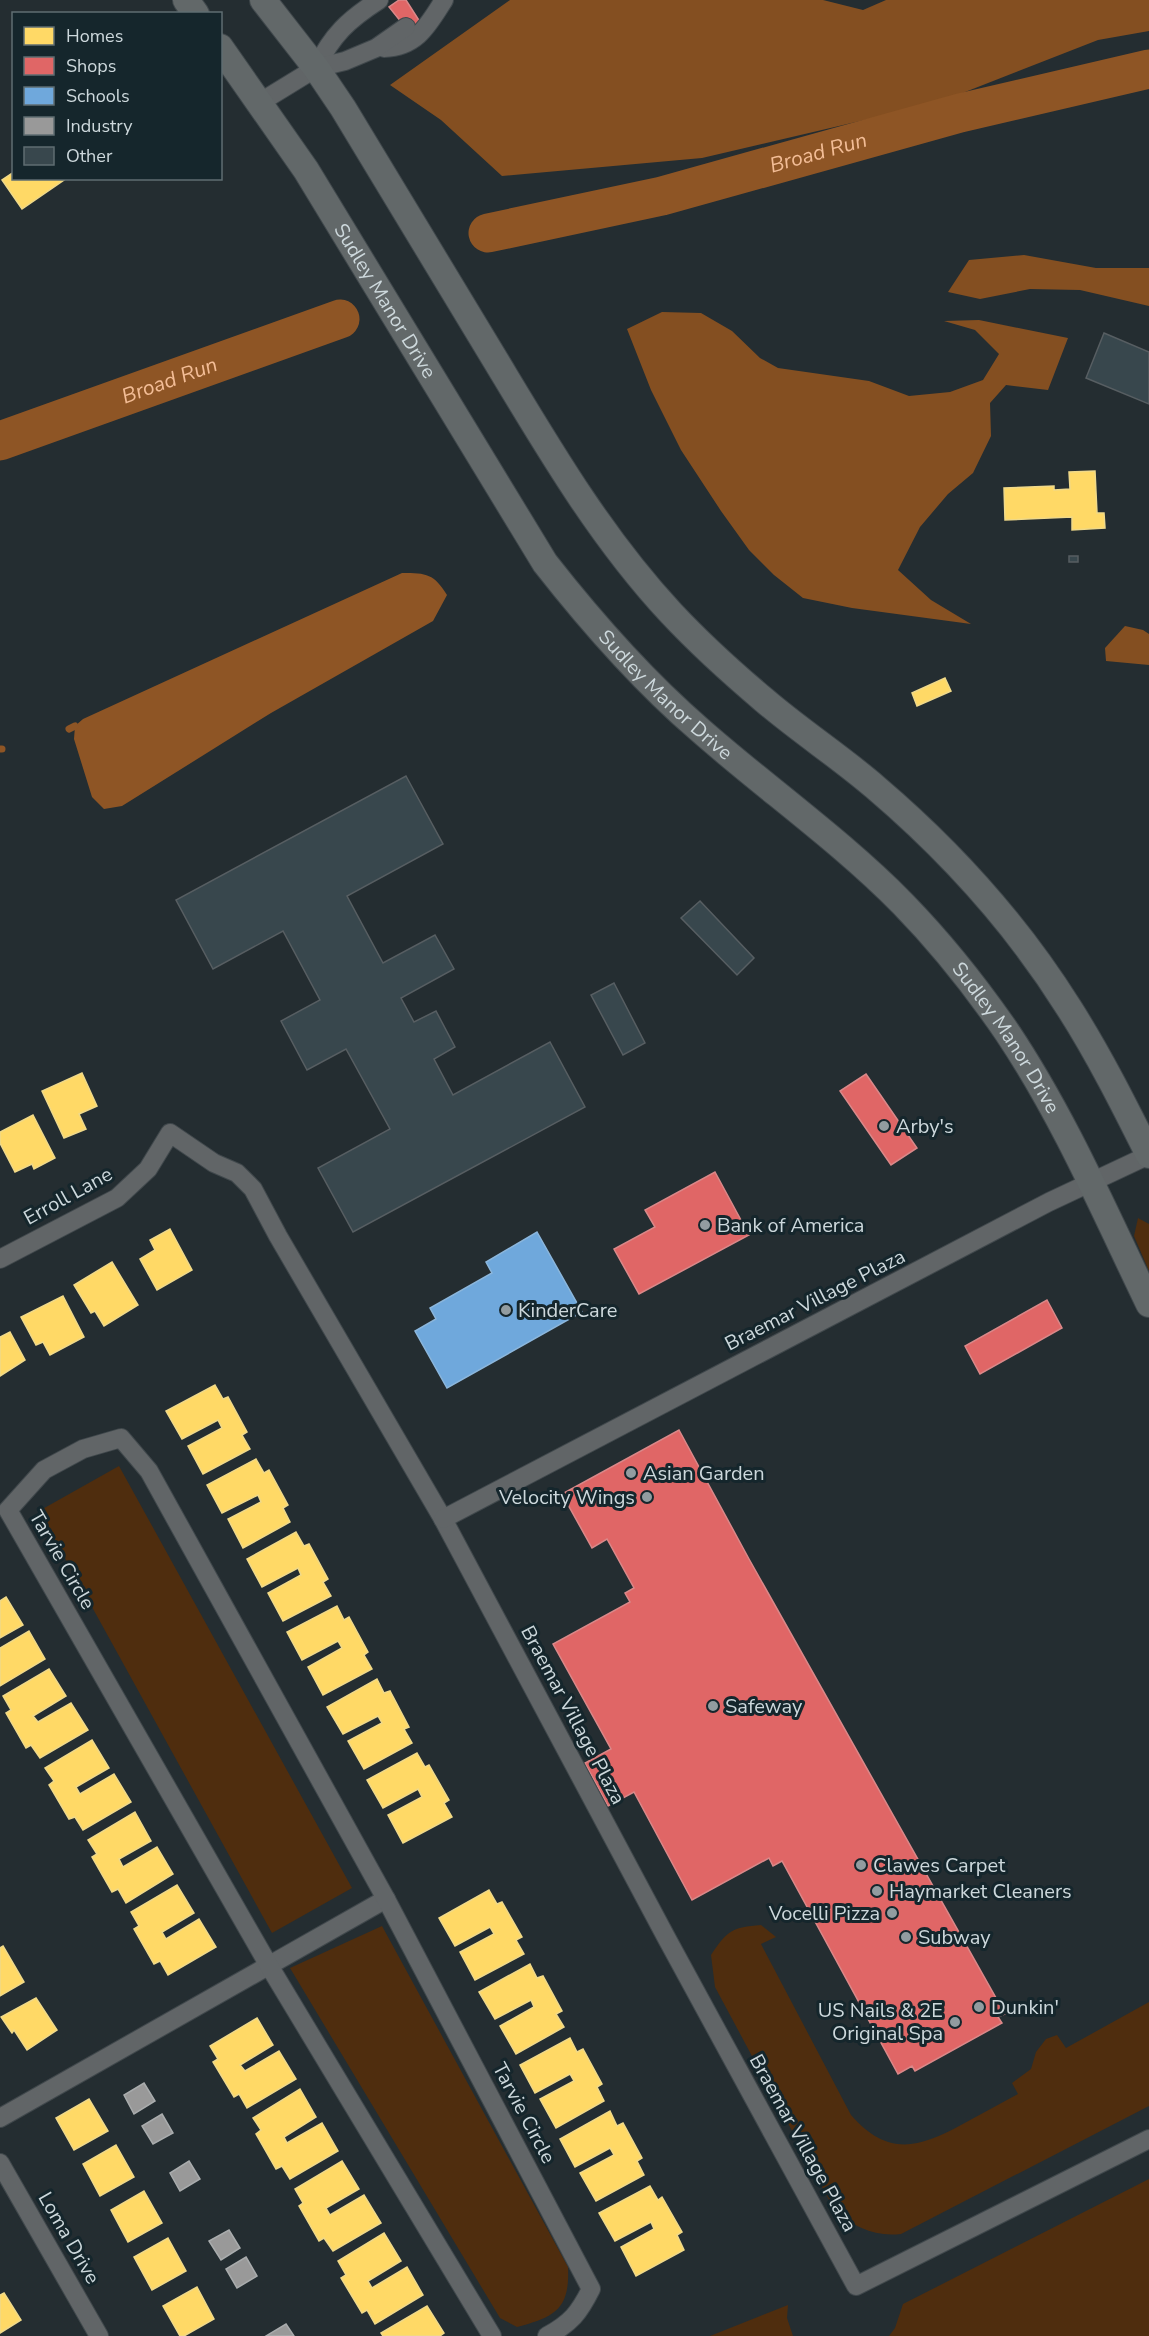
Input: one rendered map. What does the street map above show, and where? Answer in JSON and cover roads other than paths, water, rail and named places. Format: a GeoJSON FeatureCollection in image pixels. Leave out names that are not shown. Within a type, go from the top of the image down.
{"type":"FeatureCollection","features":[{"type":"Feature","properties":{"kind":"main road"},"geometry":{"type":"LineString","coordinates":[[263,0],[316,68],[343,108],[547,446],[588,509],[633,569],[671,613],[712,654],[766,702],[875,787],[932,840],[985,896],[1024,944],[1068,1005],[1106,1070],[1149,1155]]}},
{"type":"Feature","properties":{"kind":"main road","name":"Sudley Manor Drive"},"geometry":{"type":"LineString","coordinates":[[222,50],[306,171],[545,563],[592,622],[644,678],[700,730],[854,856],[904,905],[959,967],[1007,1033],[1043,1091],[1149,1304]]}},
{"type":"Feature","properties":{"kind":"street"},"geometry":{"type":"LineString","coordinates":[[316,68],[327,46],[342,27],[379,0]]}},
{"type":"Feature","properties":{"kind":"street"},"geometry":{"type":"LineString","coordinates":[[376,48],[398,48],[424,32],[444,0]]}},
{"type":"Feature","properties":{"kind":"street"},"geometry":{"type":"LineString","coordinates":[[259,103],[316,68],[345,62],[376,48],[444,0]]}},
{"type":"Feature","properties":{"kind":"street","name":"Erroll Lane"},"geometry":{"type":"LineString","coordinates":[[0,1259],[117,1198],[135,1184],[148,1169],[170,1133],[214,1163],[237,1173],[253,1189],[443,1519]]}},
{"type":"Feature","properties":{"kind":"street","name":"Braemar Village Plaza"},"geometry":{"type":"LineString","coordinates":[[1149,1155],[1090,1182],[443,1519],[671,1948],[856,2286],[1149,2139]]}},
{"type":"Feature","properties":{"kind":"street","name":"Tarvie Circle"},"geometry":{"type":"LineString","coordinates":[[492,2336],[268,1964],[8,1510],[44,1470],[83,1449],[121,1438],[149,1471],[386,1899],[591,2289],[581,2310],[564,2326],[547,2336]]}},
{"type":"Feature","properties":{"kind":"street"},"geometry":{"type":"LineString","coordinates":[[0,2118],[386,1899]]}},
{"type":"Feature","properties":{"kind":"street","name":"Loma Drive"},"geometry":{"type":"LineString","coordinates":[[0,2163],[99,2336]]}},
{"type":"Feature","properties":{"kind":"waterway","name":"Broad Run"},"geometry":{"type":"LineString","coordinates":[[488,233],[662,196],[960,113],[1149,69]]}},
{"type":"Feature","properties":{"kind":"waterway","name":"Broad Run"},"geometry":{"type":"LineString","coordinates":[[0,441],[340,319]]}},
{"type":"Feature","properties":{"kind":"waterway"},"geometry":{"type":"LineString","coordinates":[[69,729],[75,726]]}},
{"type":"Feature","properties":{"kind":"place","name":"Arby's"},"geometry":{"type":"Point","coordinates":[884,1126]}},
{"type":"Feature","properties":{"kind":"place","name":"Bank of America"},"geometry":{"type":"Point","coordinates":[705,1225]}},
{"type":"Feature","properties":{"kind":"place","name":"KinderCare"},"geometry":{"type":"Point","coordinates":[506,1310]}},
{"type":"Feature","properties":{"kind":"place","name":"Asian Garden"},"geometry":{"type":"Point","coordinates":[631,1473]}},
{"type":"Feature","properties":{"kind":"place","name":"Velocity Wings"},"geometry":{"type":"Point","coordinates":[647,1497]}},
{"type":"Feature","properties":{"kind":"place","name":"Safeway"},"geometry":{"type":"Point","coordinates":[713,1706]}},
{"type":"Feature","properties":{"kind":"place","name":"Clawes Carpet"},"geometry":{"type":"Point","coordinates":[861,1865]}},
{"type":"Feature","properties":{"kind":"place","name":"Haymarket Cleaners"},"geometry":{"type":"Point","coordinates":[877,1891]}},
{"type":"Feature","properties":{"kind":"place","name":"Vocelli Pizza"},"geometry":{"type":"Point","coordinates":[892,1913]}},
{"type":"Feature","properties":{"kind":"place","name":"Subway"},"geometry":{"type":"Point","coordinates":[906,1937]}},
{"type":"Feature","properties":{"kind":"place","name":"Dunkin'"},"geometry":{"type":"Point","coordinates":[979,2007]}},
{"type":"Feature","properties":{"kind":"place","name":"US Nails & 2E Original Spa"},"geometry":{"type":"Point","coordinates":[955,2022]}}]}
